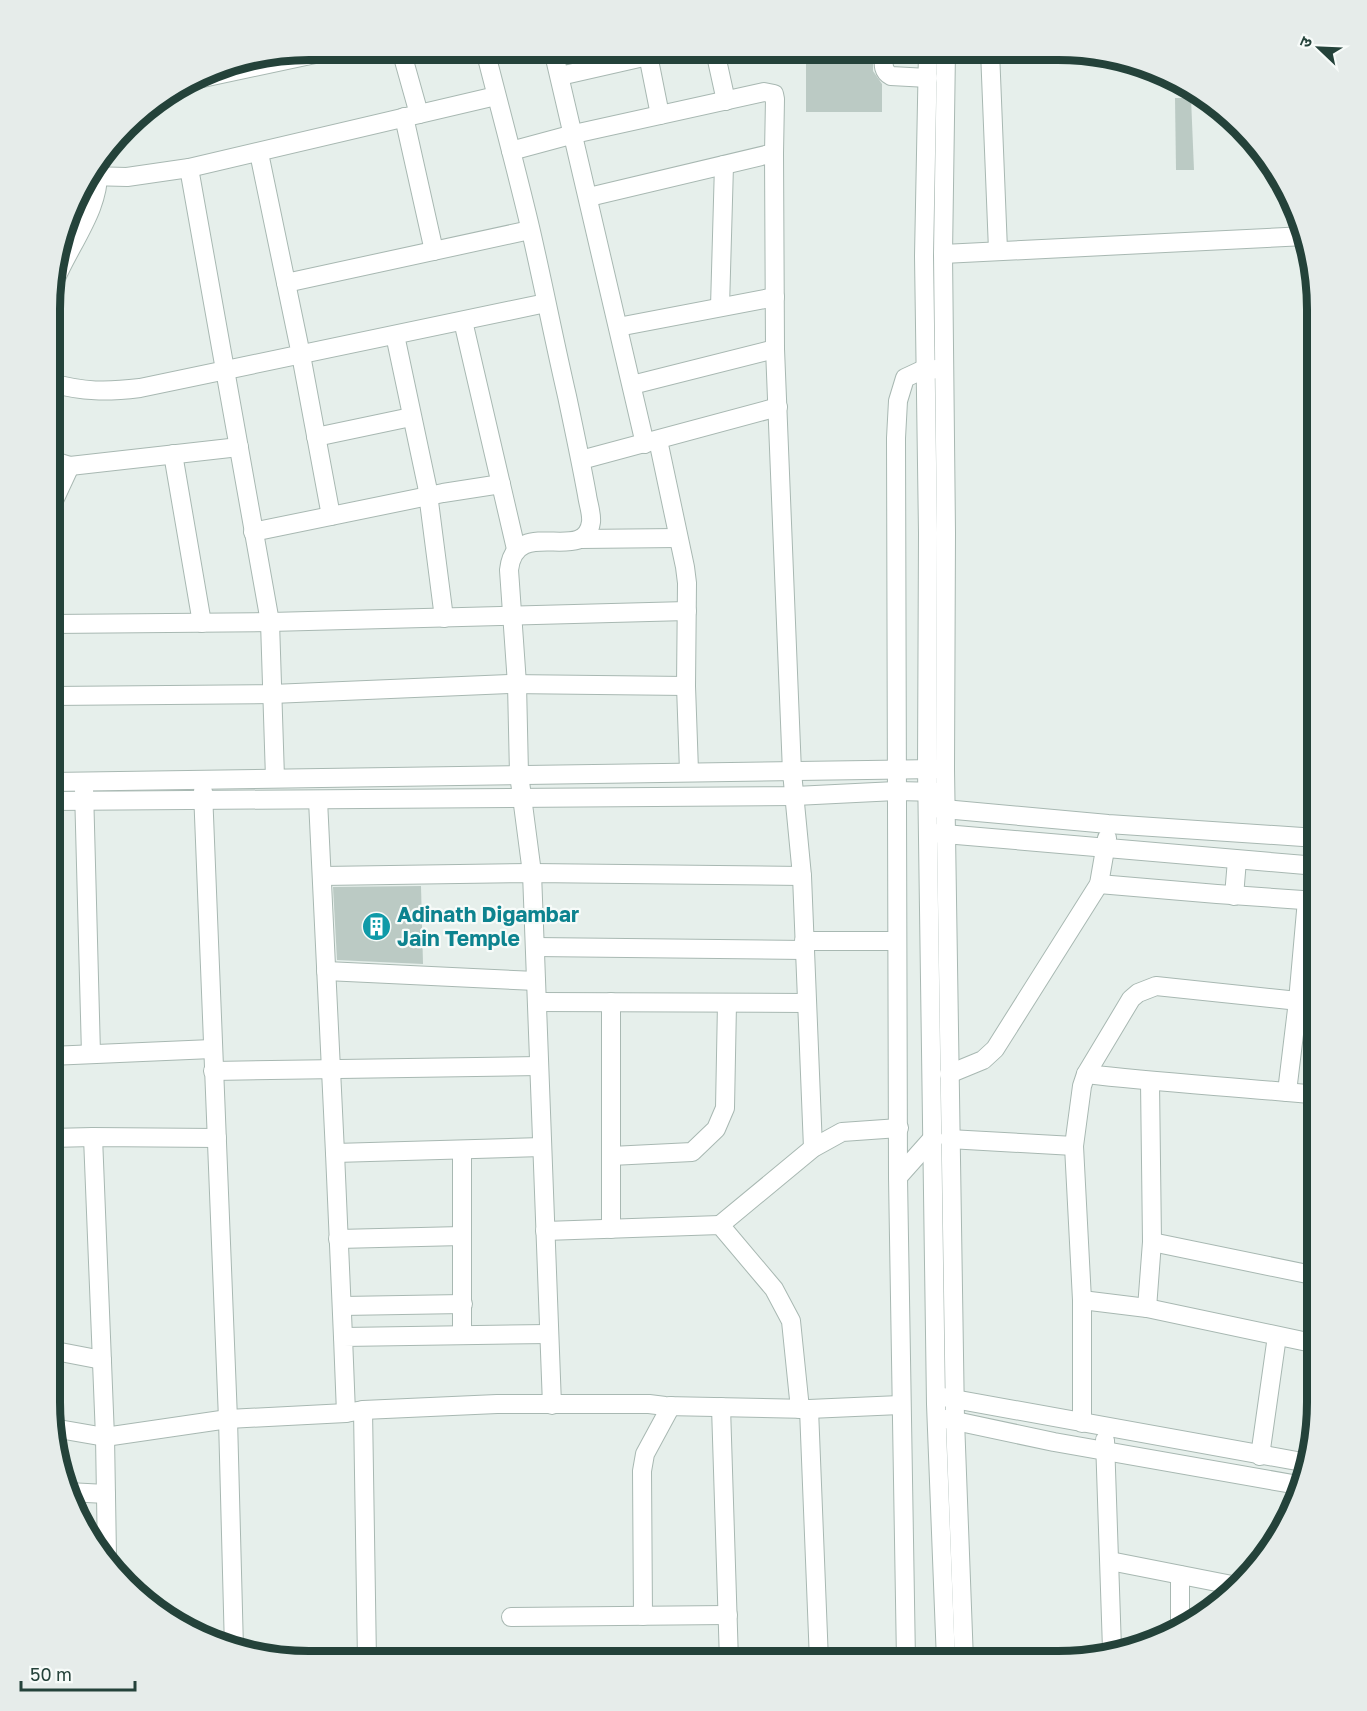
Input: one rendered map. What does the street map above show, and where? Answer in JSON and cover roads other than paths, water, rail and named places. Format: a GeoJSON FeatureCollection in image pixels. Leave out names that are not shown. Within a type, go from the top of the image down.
{"type":"FeatureCollection","features":[{"type":"Feature","properties":{"kind":"street"},"geometry":{"type":"LineString","coordinates":[[403,60],[434,250]]}},
{"type":"Feature","properties":{"kind":"street"},"geometry":{"type":"LineString","coordinates":[[488,60],[530,230],[581,460],[591,520],[588,531],[580,539]]}},
{"type":"Feature","properties":{"kind":"street"},"geometry":{"type":"LineString","coordinates":[[556,60],[632,386],[651,442],[685,567],[689,771]]}},
{"type":"Feature","properties":{"kind":"street"},"geometry":{"type":"LineString","coordinates":[[560,76],[621,60]]}},
{"type":"Feature","properties":{"kind":"street"},"geometry":{"type":"LineString","coordinates":[[648,60],[660,115]]}},
{"type":"Feature","properties":{"kind":"street"},"geometry":{"type":"LineString","coordinates":[[716,60],[726,101]]}},
{"type":"Feature","properties":{"kind":"street"},"geometry":{"type":"LineString","coordinates":[[884,60],[884,70],[891,76],[928,78]]}},
{"type":"Feature","properties":{"kind":"street"},"geometry":{"type":"LineString","coordinates":[[928,60],[924,256],[935,315]]}},
{"type":"Feature","properties":{"kind":"street"},"geometry":{"type":"LineString","coordinates":[[946,60],[943,254],[935,315],[940,1139],[936,1417],[946,1651]]}},
{"type":"Feature","properties":{"kind":"street"},"geometry":{"type":"LineString","coordinates":[[990,60],[998,250]]}},
{"type":"Feature","properties":{"kind":"street"},"geometry":{"type":"LineString","coordinates":[[237,70],[270,63]]}},
{"type":"Feature","properties":{"kind":"street"},"geometry":{"type":"LineString","coordinates":[[511,151],[574,134],[764,92],[774,94],[775,349],[792,772],[802,876],[813,1148]]}},
{"type":"Feature","properties":{"kind":"street"},"geometry":{"type":"LineString","coordinates":[[101,173],[127,177],[189,168],[496,96]]}},
{"type":"Feature","properties":{"kind":"street"},"geometry":{"type":"LineString","coordinates":[[259,153],[301,355],[331,516]]}},
{"type":"Feature","properties":{"kind":"street"},"geometry":{"type":"LineString","coordinates":[[589,197],[774,153]]}},
{"type":"Feature","properties":{"kind":"street"},"geometry":{"type":"LineString","coordinates":[[720,306],[724,165]]}},
{"type":"Feature","properties":{"kind":"street"},"geometry":{"type":"LineString","coordinates":[[189,168],[270,622],[275,778]]}},
{"type":"Feature","properties":{"kind":"street"},"geometry":{"type":"LineString","coordinates":[[66,256],[89,211],[92,187]]}},
{"type":"Feature","properties":{"kind":"street"},"geometry":{"type":"LineString","coordinates":[[286,283],[530,230]]}},
{"type":"Feature","properties":{"kind":"street"},"geometry":{"type":"LineString","coordinates":[[943,254],[1296,236]]}},
{"type":"Feature","properties":{"kind":"street"},"geometry":{"type":"LineString","coordinates":[[618,327],[775,297]]}},
{"type":"Feature","properties":{"kind":"street"},"geometry":{"type":"LineString","coordinates":[[60,385],[84,391],[140,388],[546,303]]}},
{"type":"Feature","properties":{"kind":"street"},"geometry":{"type":"LineString","coordinates":[[463,321],[516,549]]}},
{"type":"Feature","properties":{"kind":"street"},"geometry":{"type":"LineString","coordinates":[[395,335],[428,496],[444,618]]}},
{"type":"Feature","properties":{"kind":"street"},"geometry":{"type":"LineString","coordinates":[[632,386],[775,349]]}},
{"type":"Feature","properties":{"kind":"street"},"geometry":{"type":"LineString","coordinates":[[906,1651],[900,1405],[894,528],[898,401],[904,378],[936,361]]}},
{"type":"Feature","properties":{"kind":"street"},"geometry":{"type":"LineString","coordinates":[[581,460],[778,407]]}},
{"type":"Feature","properties":{"kind":"street"},"geometry":{"type":"LineString","coordinates":[[316,437],[411,417]]}},
{"type":"Feature","properties":{"kind":"street"},"geometry":{"type":"LineString","coordinates":[[60,463],[70,466],[239,447]]}},
{"type":"Feature","properties":{"kind":"street"},"geometry":{"type":"LineString","coordinates":[[173,454],[202,623]]}},
{"type":"Feature","properties":{"kind":"street"},"geometry":{"type":"LineString","coordinates":[[60,488],[70,466]]}},
{"type":"Feature","properties":{"kind":"street"},"geometry":{"type":"LineString","coordinates":[[253,532],[428,496],[501,484]]}},
{"type":"Feature","properties":{"kind":"street"},"geometry":{"type":"LineString","coordinates":[[552,1405],[532,873],[524,798],[519,774],[510,560],[516,549],[525,543],[580,539],[678,538]]}},
{"type":"Feature","properties":{"kind":"street"},"geometry":{"type":"LineString","coordinates":[[60,624],[270,622],[687,611]]}},
{"type":"Feature","properties":{"kind":"street"},"geometry":{"type":"LineString","coordinates":[[60,696],[272,694],[517,684],[686,686]]}},
{"type":"Feature","properties":{"kind":"street"},"geometry":{"type":"LineString","coordinates":[[60,782],[936,769]]}},
{"type":"Feature","properties":{"kind":"street"},"geometry":{"type":"LineString","coordinates":[[202,780],[228,1419],[234,1639]]}},
{"type":"Feature","properties":{"kind":"street"},"geometry":{"type":"LineString","coordinates":[[84,782],[91,1054]]}},
{"type":"Feature","properties":{"kind":"street"},"geometry":{"type":"LineString","coordinates":[[60,801],[795,796],[896,791],[937,800],[1108,824],[1307,837]]}},
{"type":"Feature","properties":{"kind":"street"},"geometry":{"type":"LineString","coordinates":[[318,800],[343,1337],[355,1411],[367,1651]]}},
{"type":"Feature","properties":{"kind":"street"},"geometry":{"type":"LineString","coordinates":[[949,1074],[983,1060],[995,1049],[1099,884],[1107,848],[1108,824]]}},
{"type":"Feature","properties":{"kind":"street"},"geometry":{"type":"LineString","coordinates":[[937,833],[1307,865]]}},
{"type":"Feature","properties":{"kind":"street"},"geometry":{"type":"LineString","coordinates":[[937,833],[949,1074],[940,1139],[956,1399],[964,1651]]}},
{"type":"Feature","properties":{"kind":"street"},"geometry":{"type":"LineString","coordinates":[[1234,896],[1237,860]]}},
{"type":"Feature","properties":{"kind":"street"},"geometry":{"type":"LineString","coordinates":[[322,876],[532,873],[802,876]]}},
{"type":"Feature","properties":{"kind":"street"},"geometry":{"type":"LineString","coordinates":[[1099,884],[1307,901]]}},
{"type":"Feature","properties":{"kind":"street"},"geometry":{"type":"LineString","coordinates":[[1287,1092],[1307,937]]}},
{"type":"Feature","properties":{"kind":"street"},"geometry":{"type":"LineString","coordinates":[[535,947],[804,946],[897,941]]}},
{"type":"Feature","properties":{"kind":"street"},"geometry":{"type":"LineString","coordinates":[[326,971],[536,981]]}},
{"type":"Feature","properties":{"kind":"street"},"geometry":{"type":"LineString","coordinates":[[1082,1423],[1082,1300],[1074,1146],[1082,1086],[1086,1074],[1131,999],[1138,993],[1156,986],[1307,1002]]}},
{"type":"Feature","properties":{"kind":"street"},"geometry":{"type":"LineString","coordinates":[[537,1002],[807,1003]]}},
{"type":"Feature","properties":{"kind":"street"},"geometry":{"type":"LineString","coordinates":[[610,1229],[611,1002]]}},
{"type":"Feature","properties":{"kind":"street"},"geometry":{"type":"LineString","coordinates":[[611,1156],[692,1152],[716,1129],[725,1108],[727,1002]]}},
{"type":"Feature","properties":{"kind":"street"},"geometry":{"type":"LineString","coordinates":[[60,1056],[212,1048]]}},
{"type":"Feature","properties":{"kind":"street"},"geometry":{"type":"LineString","coordinates":[[213,1071],[539,1066]]}},
{"type":"Feature","properties":{"kind":"street"},"geometry":{"type":"LineString","coordinates":[[1086,1074],[1150,1082],[1307,1094]]}},
{"type":"Feature","properties":{"kind":"street"},"geometry":{"type":"LineString","coordinates":[[1147,1308],[1152,1242],[1150,1082]]}},
{"type":"Feature","properties":{"kind":"street"},"geometry":{"type":"LineString","coordinates":[[545,1231],[720,1225],[813,1148],[843,1132],[898,1135]]}},
{"type":"Feature","properties":{"kind":"street"},"geometry":{"type":"LineString","coordinates":[[93,1137],[105,1437],[107,1546]]}},
{"type":"Feature","properties":{"kind":"street"},"geometry":{"type":"LineString","coordinates":[[60,1138],[216,1138]]}},
{"type":"Feature","properties":{"kind":"street"},"geometry":{"type":"LineString","coordinates":[[898,1169],[940,1139],[1074,1146]]}},
{"type":"Feature","properties":{"kind":"street"},"geometry":{"type":"LineString","coordinates":[[334,1153],[542,1147]]}},
{"type":"Feature","properties":{"kind":"street"},"geometry":{"type":"LineString","coordinates":[[462,1150],[462,1335]]}},
{"type":"Feature","properties":{"kind":"street"},"geometry":{"type":"LineString","coordinates":[[720,1225],[770,1284],[791,1322],[805,1409],[818,1651]]}},
{"type":"Feature","properties":{"kind":"street"},"geometry":{"type":"LineString","coordinates":[[338,1239],[462,1236]]}},
{"type":"Feature","properties":{"kind":"street"},"geometry":{"type":"LineString","coordinates":[[1152,1242],[1307,1273]]}},
{"type":"Feature","properties":{"kind":"street"},"geometry":{"type":"LineString","coordinates":[[1082,1300],[1147,1308],[1307,1342]]}},
{"type":"Feature","properties":{"kind":"street"},"geometry":{"type":"LineString","coordinates":[[342,1306],[462,1304]]}},
{"type":"Feature","properties":{"kind":"street"},"geometry":{"type":"LineString","coordinates":[[343,1337],[549,1334]]}},
{"type":"Feature","properties":{"kind":"street"},"geometry":{"type":"LineString","coordinates":[[1260,1456],[1276,1336]]}},
{"type":"Feature","properties":{"kind":"street"},"geometry":{"type":"LineString","coordinates":[[60,1352],[102,1360]]}},
{"type":"Feature","properties":{"kind":"street"},"geometry":{"type":"LineString","coordinates":[[936,1396],[1300,1462]]}},
{"type":"Feature","properties":{"kind":"street"},"geometry":{"type":"LineString","coordinates":[[62,1430],[105,1437],[228,1419],[497,1404],[805,1409],[900,1405]]}},
{"type":"Feature","properties":{"kind":"street"},"geometry":{"type":"LineString","coordinates":[[643,1616],[642,1471],[645,1454],[662,1405]]}},
{"type":"Feature","properties":{"kind":"street"},"geometry":{"type":"LineString","coordinates":[[721,1407],[729,1651]]}},
{"type":"Feature","properties":{"kind":"street"},"geometry":{"type":"LineString","coordinates":[[936,1417],[1054,1442],[1293,1484]]}},
{"type":"Feature","properties":{"kind":"street"},"geometry":{"type":"LineString","coordinates":[[1105,1426],[1112,1645]]}},
{"type":"Feature","properties":{"kind":"street"},"geometry":{"type":"LineString","coordinates":[[77,1492],[106,1494]]}},
{"type":"Feature","properties":{"kind":"street"},"geometry":{"type":"LineString","coordinates":[[1110,1561],[1227,1584]]}},
{"type":"Feature","properties":{"kind":"street"},"geometry":{"type":"LineString","coordinates":[[1179,1575],[1180,1619]]}},
{"type":"Feature","properties":{"kind":"street"},"geometry":{"type":"LineString","coordinates":[[511,1617],[728,1616]]}},
{"type":"Feature","properties":{"kind":"place","name":"Adinath Digambar Jain Temple"},"geometry":{"type":"Point","coordinates":[376,927]}}]}
